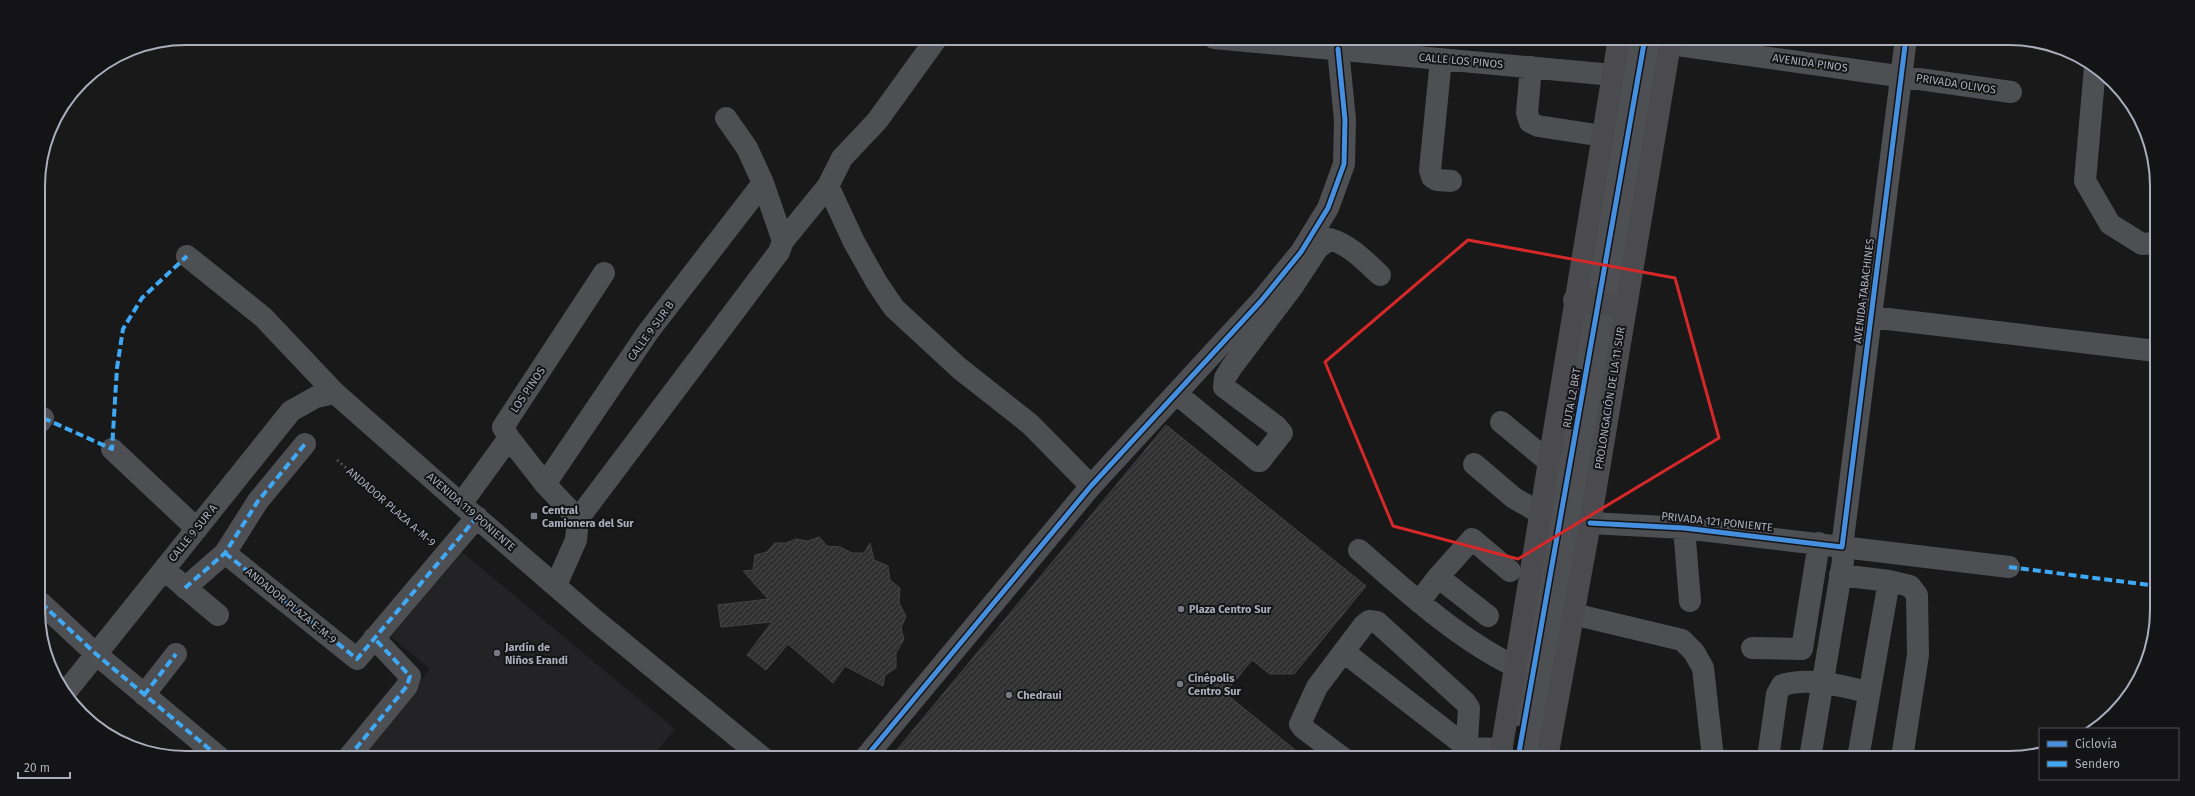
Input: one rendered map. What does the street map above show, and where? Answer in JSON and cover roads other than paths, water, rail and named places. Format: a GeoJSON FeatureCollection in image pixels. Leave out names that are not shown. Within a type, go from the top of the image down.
{"type":"FeatureCollection","features":[{"type":"Feature","properties":{"kind":"main road","name":"PROLONGACIÓN DE LA 11 SUR"},"geometry":{"type":"LineString","coordinates":[[1548,751],[1590,522],[1599,304],[1603,136],[1618,45]]}},
{"type":"Feature","properties":{"kind":"main road","name":"PROLONGACIÓN DE LA 11 SUR"},"geometry":{"type":"LineString","coordinates":[[1504,751],[1514,666],[1548,461],[1599,304],[1664,45]]}},
{"type":"Feature","properties":{"kind":"street"},"geometry":{"type":"LineString","coordinates":[[556,585],[576,540],[578,519],[779,252],[783,241],[828,186],[842,158],[877,121],[932,45]]}},
{"type":"Feature","properties":{"kind":"street","name":"CALLE LOS PINOS"},"geometry":{"type":"LineString","coordinates":[[1293,45],[1613,75]]}},
{"type":"Feature","properties":{"kind":"street","name":"RUTA L2 BRT"},"geometry":{"type":"LineString","coordinates":[[1533,751],[1599,304],[1634,45]]}},
{"type":"Feature","properties":{"kind":"street","name":"AVENIDA PINOS"},"geometry":{"type":"LineString","coordinates":[[1698,45],[1901,76]]}},
{"type":"Feature","properties":{"kind":"street","name":"AVENIDA TABACHINES"},"geometry":{"type":"LineString","coordinates":[[1811,751],[1843,561],[1842,547],[1905,45]]}},
{"type":"Feature","properties":{"kind":"street"},"geometry":{"type":"LineString","coordinates":[[871,751],[1091,486],[1261,301],[1301,252],[1328,208],[1344,164],[1345,120],[1338,49]]}},
{"type":"Feature","properties":{"kind":"street"},"geometry":{"type":"LineString","coordinates":[[1440,59],[1430,170],[1432,177],[1437,180],[1451,181]]}},
{"type":"Feature","properties":{"kind":"street"},"geometry":{"type":"LineString","coordinates":[[1531,67],[1527,113],[1530,122],[1538,126],[1603,136]]}},
{"type":"Feature","properties":{"kind":"street"},"geometry":{"type":"LineString","coordinates":[[2094,74],[2085,181],[2110,224],[2142,244],[2150,243]]}},
{"type":"Feature","properties":{"kind":"street","name":"PRIVADA OLIVOS"},"geometry":{"type":"LineString","coordinates":[[1901,76],[2011,92]]}},
{"type":"Feature","properties":{"kind":"street"},"geometry":{"type":"LineString","coordinates":[[726,118],[747,148],[763,183],[783,241]]}},
{"type":"Feature","properties":{"kind":"street","name":"CALLE 9 SUR B"},"geometry":{"type":"LineString","coordinates":[[545,484],[648,332],[763,183]]}},
{"type":"Feature","properties":{"kind":"street"},"geometry":{"type":"LineString","coordinates":[[828,186],[854,242],[877,283],[894,308],[959,368],[1030,424],[1091,486]]}},
{"type":"Feature","properties":{"kind":"street"},"geometry":{"type":"LineString","coordinates":[[1177,394],[1258,461],[1260,461],[1282,433],[1276,426],[1224,387],[1225,378],[1231,368],[1293,286],[1318,248],[1330,239],[1340,242],[1354,252],[1380,276]]}},
{"type":"Feature","properties":{"kind":"street","name":"AVENIDA 119 PONIENTE"},"geometry":{"type":"LineString","coordinates":[[187,256],[263,317],[335,393],[469,510],[556,585],[755,751]]}},
{"type":"Feature","properties":{"kind":"street","name":"LOS PINOS"},"geometry":{"type":"LineString","coordinates":[[510,438],[503,427],[604,273]]}},
{"type":"Feature","properties":{"kind":"street","name":"RUTA L2 BRT"},"geometry":{"type":"LineString","coordinates":[[1505,751],[1599,304]]}},
{"type":"Feature","properties":{"kind":"street"},"geometry":{"type":"LineString","coordinates":[[1871,317],[2150,350]]}},
{"type":"Feature","properties":{"kind":"street","name":"CALLE 9 SUR A"},"geometry":{"type":"LineString","coordinates":[[69,688],[291,411],[316,397],[335,393]]}},
{"type":"Feature","properties":{"kind":"street"},"geometry":{"type":"LineString","coordinates":[[1501,422],[1548,461]]}},
{"type":"Feature","properties":{"kind":"street"},"geometry":{"type":"LineString","coordinates":[[469,510],[510,438],[545,484],[578,519]]}},
{"type":"Feature","properties":{"kind":"street"},"geometry":{"type":"LineString","coordinates":[[185,588],[226,553],[258,500],[306,444]]}},
{"type":"Feature","properties":{"kind":"street"},"geometry":{"type":"LineString","coordinates":[[112,449],[197,529]]}},
{"type":"Feature","properties":{"kind":"street"},"geometry":{"type":"LineString","coordinates":[[1474,464],[1514,498],[1540,513]]}},
{"type":"Feature","properties":{"kind":"street","name":"ANDADOR PLAZA A-M-9"},"geometry":{"type":"LineString","coordinates":[[357,659],[445,553],[469,510]]}},
{"type":"Feature","properties":{"kind":"street","name":"PRIVADA 121 PONIENTE"},"geometry":{"type":"LineString","coordinates":[[1590,522],[1684,528],[1819,543],[2008,567]]}},
{"type":"Feature","properties":{"kind":"street"},"geometry":{"type":"LineString","coordinates":[[1684,528],[1690,601]]}},
{"type":"Feature","properties":{"kind":"street"},"geometry":{"type":"LineString","coordinates":[[1419,602],[1438,577],[1472,539],[1510,570]]}},
{"type":"Feature","properties":{"kind":"street"},"geometry":{"type":"LineString","coordinates":[[1752,648],[1802,649],[1819,543]]}},
{"type":"Feature","properties":{"kind":"street"},"geometry":{"type":"LineString","coordinates":[[1359,550],[1419,602],[1486,652],[1514,666]]}},
{"type":"Feature","properties":{"kind":"street","name":"ANDADOR PLAZA E-M-9"},"geometry":{"type":"LineString","coordinates":[[226,553],[357,659]]}},
{"type":"Feature","properties":{"kind":"street"},"geometry":{"type":"LineString","coordinates":[[164,570],[218,615]]}},
{"type":"Feature","properties":{"kind":"street"},"geometry":{"type":"LineString","coordinates":[[1840,575],[1888,581],[1910,586],[1917,595],[1918,655],[1903,751]]}},
{"type":"Feature","properties":{"kind":"street"},"geometry":{"type":"LineString","coordinates":[[1438,577],[1488,616]]}},
{"type":"Feature","properties":{"kind":"street"},"geometry":{"type":"LineString","coordinates":[[1859,751],[1888,581]]}},
{"type":"Feature","properties":{"kind":"street"},"geometry":{"type":"LineString","coordinates":[[45,607],[96,654],[212,751]]}},
{"type":"Feature","properties":{"kind":"street"},"geometry":{"type":"LineString","coordinates":[[1573,614],[1682,640],[1694,652],[1703,668],[1712,751]]}},
{"type":"Feature","properties":{"kind":"street"},"geometry":{"type":"LineString","coordinates":[[1334,751],[1303,728],[1300,724],[1318,687],[1363,626],[1369,621],[1377,622],[1465,702],[1469,708],[1467,751]]}},
{"type":"Feature","properties":{"kind":"street"},"geometry":{"type":"LineString","coordinates":[[354,751],[407,686],[410,676],[374,638]]}},
{"type":"Feature","properties":{"kind":"street"},"geometry":{"type":"LineString","coordinates":[[1344,652],[1465,751]]}},
{"type":"Feature","properties":{"kind":"street"},"geometry":{"type":"LineString","coordinates":[[144,695],[176,654]]}},
{"type":"Feature","properties":{"kind":"street"},"geometry":{"type":"LineString","coordinates":[[1769,751],[1777,694],[1782,685],[1793,682],[1822,682],[1868,692]]}},
{"type":"Feature","properties":{"kind":"place","name":"Central Camionera del Sur"},"geometry":{"type":"Point","coordinates":[534,516]}},
{"type":"Feature","properties":{"kind":"place","name":"Plaza Centro Sur"},"geometry":{"type":"Point","coordinates":[1181,609]}},
{"type":"Feature","properties":{"kind":"place","name":"Jardín de Niños Erandi"},"geometry":{"type":"Point","coordinates":[497,653]}},
{"type":"Feature","properties":{"kind":"place","name":"Cinépolis Centro Sur"},"geometry":{"type":"Point","coordinates":[1180,684]}},
{"type":"Feature","properties":{"kind":"place","name":"Chedraui"},"geometry":{"type":"Point","coordinates":[1009,695]}}]}
